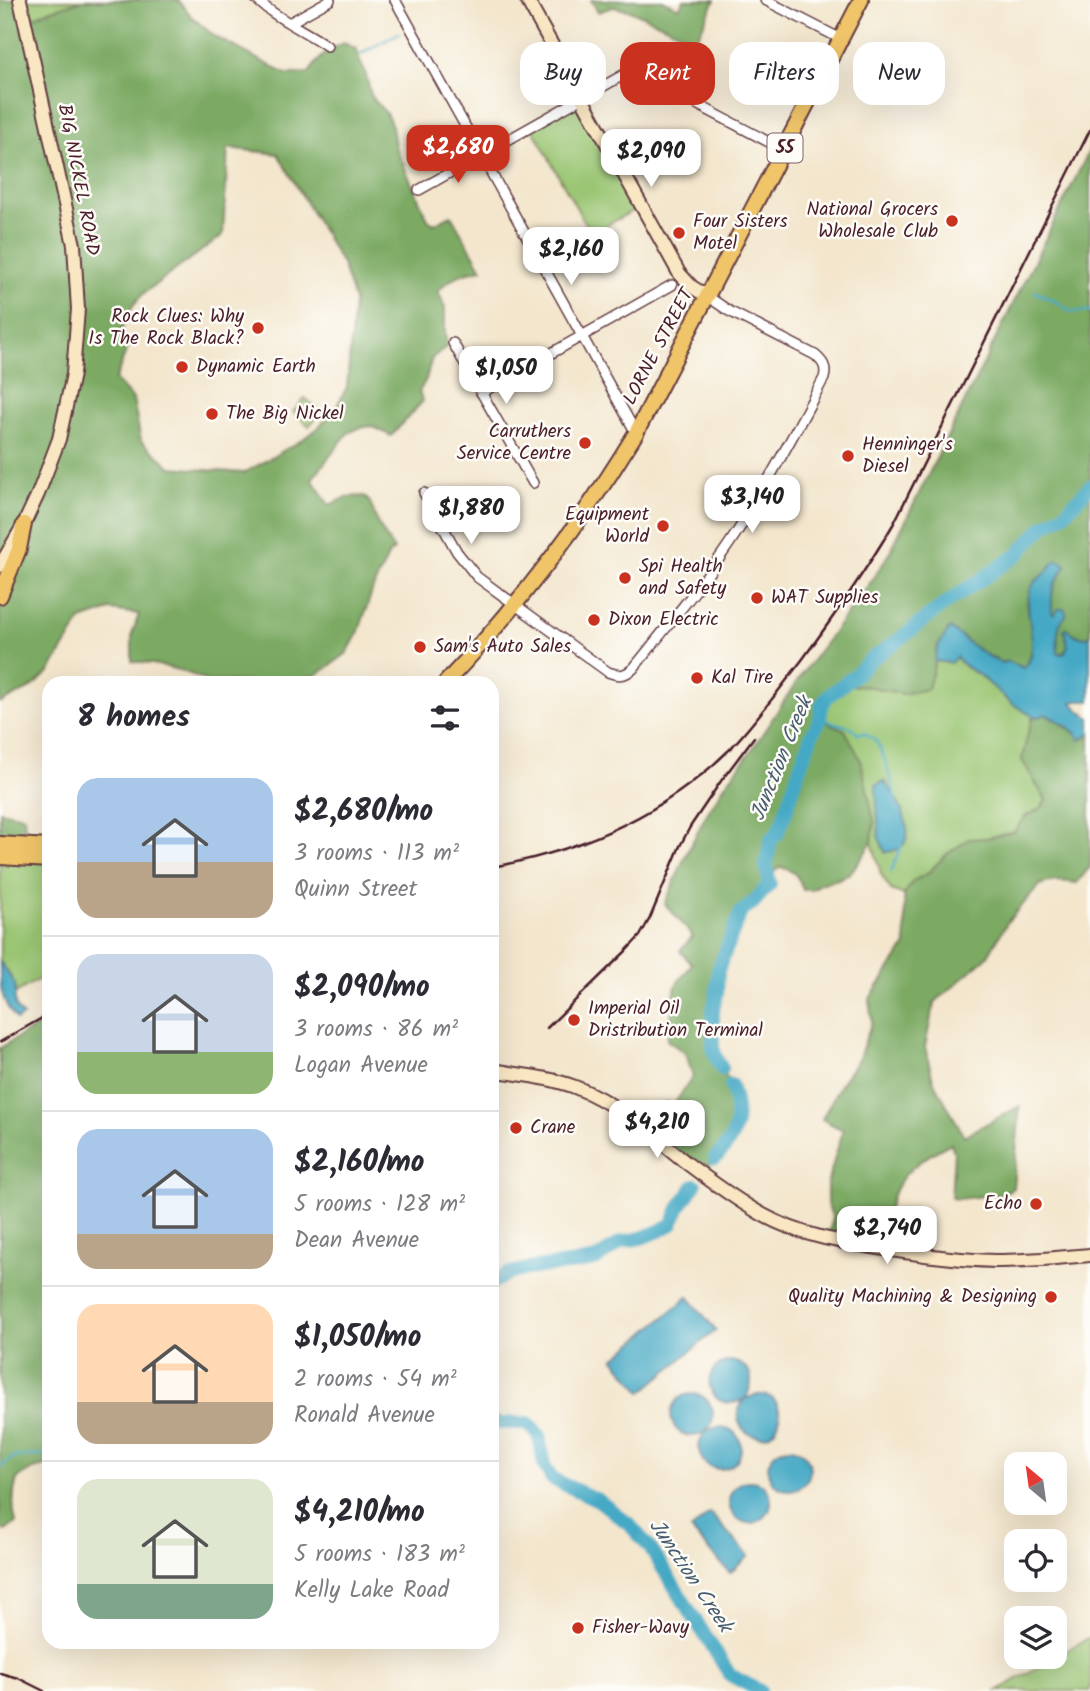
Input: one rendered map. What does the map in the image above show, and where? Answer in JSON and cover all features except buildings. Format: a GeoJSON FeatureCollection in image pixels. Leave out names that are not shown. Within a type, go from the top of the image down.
{"type":"FeatureCollection","features":[{"type":"Feature","properties":{"kind":"main road","name":"LORNE STREET"},"geometry":{"type":"LineString","coordinates":[[452,676],[544,568],[636,433],[861,0]]}},
{"type":"Feature","properties":{"kind":"main road"},"geometry":{"type":"LineString","coordinates":[[0,596],[19,549],[24,524]]}},
{"type":"Feature","properties":{"kind":"main road"},"geometry":{"type":"LineString","coordinates":[[1,847],[42,847]]}},
{"type":"Feature","properties":{"kind":"main road"},"geometry":{"type":"LineString","coordinates":[[1,847],[42,858]]}},
{"type":"Feature","properties":{"kind":"street","name":"BIG NICKEL ROAD"},"geometry":{"type":"LineString","coordinates":[[0,566],[24,524],[47,474],[64,419],[73,374],[78,309],[74,245],[20,0]]}},
{"type":"Feature","properties":{"kind":"street"},"geometry":{"type":"LineString","coordinates":[[257,0],[268,10],[327,46]]}},
{"type":"Feature","properties":{"kind":"street"},"geometry":{"type":"LineString","coordinates":[[290,22],[330,0]]}},
{"type":"Feature","properties":{"kind":"street"},"geometry":{"type":"LineString","coordinates":[[395,0],[636,433]]}},
{"type":"Feature","properties":{"kind":"street"},"geometry":{"type":"LineString","coordinates":[[527,0],[550,42]]}},
{"type":"Feature","properties":{"kind":"street"},"geometry":{"type":"LineString","coordinates":[[765,0],[841,39]]}},
{"type":"Feature","properties":{"kind":"street"},"geometry":{"type":"LineString","coordinates":[[606,84],[625,74],[637,74],[784,150]]}},
{"type":"Feature","properties":{"kind":"street"},"geometry":{"type":"LineString","coordinates":[[419,190],[569,105]]}},
{"type":"Feature","properties":{"kind":"street"},"geometry":{"type":"LineString","coordinates":[[424,493],[457,552],[477,576],[608,672],[622,676],[633,669],[701,583],[736,533],[763,490],[824,378],[825,366],[815,355],[729,311],[692,287],[679,273],[585,105]]}},
{"type":"Feature","properties":{"kind":"street"},"geometry":{"type":"LineString","coordinates":[[481,393],[672,285]]}},
{"type":"Feature","properties":{"kind":"street"},"geometry":{"type":"LineString","coordinates":[[453,343],[533,483]]}},
{"type":"Feature","properties":{"kind":"street"},"geometry":{"type":"LineString","coordinates":[[499,1071],[557,1081],[595,1096],[635,1120],[687,1163],[736,1198],[776,1222],[804,1233],[845,1243],[955,1258],[995,1261],[1090,1255]]}},
{"type":"Feature","properties":{"kind":"green space"},"geometry":{"type":"Polygon","coordinates":[[[0,0],[21,0],[26,21],[83,0],[178,0],[192,17],[214,36],[286,74],[309,73],[324,55],[344,43],[356,49],[372,98],[386,113],[392,126],[395,146],[428,220],[434,224],[451,215],[482,269],[458,276],[438,291],[445,308],[447,346],[432,358],[419,392],[423,401],[391,436],[372,426],[348,433],[312,479],[329,505],[348,497],[364,496],[370,502],[378,524],[394,550],[389,554],[373,588],[359,631],[347,653],[314,676],[196,676],[172,668],[132,661],[132,635],[139,614],[110,610],[81,620],[49,672],[31,688],[0,703],[0,0]],[[228,148],[223,235],[144,293],[133,305],[121,330],[129,344],[115,380],[133,399],[141,441],[171,467],[244,473],[318,428],[335,409],[347,387],[354,300],[342,264],[278,154],[228,148]]]}},
{"type":"Feature","properties":{"kind":"green space"},"geometry":{"type":"Polygon","coordinates":[[[21,0],[83,0],[26,21],[21,0]]]}},
{"type":"Feature","properties":{"kind":"green space"},"geometry":{"type":"Polygon","coordinates":[[[591,0],[663,0],[679,8],[684,0],[715,0],[696,40],[632,11],[613,7],[598,12],[591,0]]]}},
{"type":"Feature","properties":{"kind":"green space"},"geometry":{"type":"Polygon","coordinates":[[[568,105],[584,105],[641,206],[591,234],[531,126],[568,105]]]}},
{"type":"Feature","properties":{"kind":"green space"},"geometry":{"type":"Polygon","coordinates":[[[1090,149],[1090,636],[1083,637],[1064,630],[1068,645],[1065,652],[1058,652],[1058,629],[1063,617],[1052,613],[1052,593],[1066,566],[1053,563],[1033,587],[1028,599],[1032,649],[1024,668],[999,662],[948,630],[936,650],[928,689],[903,694],[841,684],[826,699],[820,719],[845,730],[861,761],[874,821],[872,842],[850,873],[820,884],[812,890],[803,890],[795,874],[780,867],[768,877],[769,884],[753,902],[740,911],[717,970],[717,993],[713,1010],[713,1048],[716,1060],[731,1084],[738,1115],[732,1136],[725,1148],[703,1174],[637,1122],[667,1102],[673,1106],[693,1076],[685,1053],[667,1040],[676,985],[692,964],[680,951],[693,936],[665,904],[705,817],[725,785],[890,552],[1090,149]]]}},
{"type":"Feature","properties":{"kind":"green space"},"geometry":{"type":"Polygon","coordinates":[[[305,398],[321,412],[309,426],[293,412],[305,398]]]}},
{"type":"Feature","properties":{"kind":"green space"},"geometry":{"type":"Polygon","coordinates":[[[955,656],[1011,703],[1033,716],[1027,736],[1035,783],[1046,800],[1041,809],[1026,816],[1014,832],[969,840],[947,854],[927,874],[913,881],[904,895],[891,890],[881,874],[872,842],[874,821],[819,719],[820,713],[826,699],[841,684],[871,687],[932,675],[935,661],[950,663],[955,656]]]}},
{"type":"Feature","properties":{"kind":"green space"},"geometry":{"type":"Polygon","coordinates":[[[1045,714],[1083,739],[1090,733],[1090,867],[1077,883],[1058,881],[1040,885],[1008,921],[987,957],[934,1003],[925,1047],[933,1080],[964,1136],[1020,1106],[1013,1188],[1001,1194],[951,1198],[954,1152],[951,1143],[920,1162],[901,1180],[890,1202],[881,1248],[827,1239],[833,1219],[827,1203],[827,1185],[843,1130],[822,1119],[840,1085],[859,1058],[872,1021],[869,1000],[906,945],[904,895],[913,881],[927,874],[947,854],[969,839],[1014,832],[1026,816],[1041,808],[1046,800],[1022,760],[1033,716],[1045,714]]]}},
{"type":"Feature","properties":{"kind":"green space"},"geometry":{"type":"Polygon","coordinates":[[[0,811],[24,816],[26,845],[0,844],[0,811]]]}},
{"type":"Feature","properties":{"kind":"green space"},"geometry":{"type":"Polygon","coordinates":[[[0,858],[42,861],[42,977],[14,994],[13,981],[0,962],[0,858]]]}},
{"type":"Feature","properties":{"kind":"green space"},"geometry":{"type":"Polygon","coordinates":[[[42,1023],[42,1467],[17,1479],[13,1501],[16,1523],[5,1531],[0,1528],[0,1048],[42,1023]]]}},
{"type":"Feature","properties":{"kind":"green space"},"geometry":{"type":"Polygon","coordinates":[[[1090,1637],[1090,1691],[997,1691],[1035,1669],[1067,1669],[1067,1650],[1090,1637]]]}},
{"type":"Feature","properties":{"kind":"water"},"geometry":{"type":"Polygon","coordinates":[[[1057,560],[1066,566],[1052,593],[1052,613],[1058,609],[1064,609],[1066,612],[1057,637],[1058,652],[1065,652],[1068,645],[1064,630],[1066,628],[1077,636],[1090,636],[1090,701],[1072,703],[1090,718],[1090,733],[1080,740],[1069,728],[1055,719],[1045,714],[1033,716],[1011,703],[956,657],[951,663],[935,661],[938,647],[950,628],[995,660],[1002,663],[1007,661],[1024,668],[1030,660],[1032,650],[1028,604],[1030,593],[1034,583],[1057,560]]]}},
{"type":"Feature","properties":{"kind":"water"},"geometry":{"type":"Polygon","coordinates":[[[884,781],[902,810],[907,833],[905,842],[898,849],[885,852],[879,838],[876,785],[884,781]]]}},
{"type":"Feature","properties":{"kind":"water"},"geometry":{"type":"Polygon","coordinates":[[[0,962],[15,984],[15,1005],[23,1016],[17,1020],[2,993],[0,962]]]}},
{"type":"Feature","properties":{"kind":"water"},"geometry":{"type":"Polygon","coordinates":[[[688,1297],[716,1330],[642,1392],[614,1359],[688,1297]]]}},
{"type":"Feature","properties":{"kind":"water"},"geometry":{"type":"Polygon","coordinates":[[[731,1361],[739,1363],[750,1376],[750,1387],[745,1399],[760,1395],[770,1397],[777,1404],[778,1423],[773,1431],[765,1436],[753,1435],[740,1425],[738,1413],[744,1399],[732,1403],[722,1401],[711,1389],[712,1372],[731,1361]]]}},
{"type":"Feature","properties":{"kind":"water"},"geometry":{"type":"Polygon","coordinates":[[[692,1394],[707,1400],[713,1415],[707,1430],[692,1436],[677,1430],[671,1415],[677,1400],[692,1394]]]}},
{"type":"Feature","properties":{"kind":"water"},"geometry":{"type":"Polygon","coordinates":[[[720,1427],[735,1433],[741,1448],[735,1463],[720,1469],[705,1463],[699,1448],[705,1433],[720,1427]]]}},
{"type":"Feature","properties":{"kind":"water"},"geometry":{"type":"Polygon","coordinates":[[[789,1448],[804,1454],[810,1469],[804,1484],[789,1490],[774,1484],[768,1469],[774,1454],[789,1448]]]}},
{"type":"Feature","properties":{"kind":"water"},"geometry":{"type":"Polygon","coordinates":[[[750,1481],[765,1487],[771,1502],[765,1517],[750,1523],[735,1517],[729,1502],[735,1487],[750,1481]]]}},
{"type":"Feature","properties":{"kind":"water"},"geometry":{"type":"Polygon","coordinates":[[[710,1513],[749,1556],[730,1573],[691,1530],[710,1513]]]}},
{"type":"Feature","properties":{"kind":"waterway"},"geometry":{"type":"LineString","coordinates":[[359,55],[399,33]]}},
{"type":"Feature","properties":{"kind":"waterway"},"geometry":{"type":"LineString","coordinates":[[1035,292],[1072,312],[1090,311]]}},
{"type":"Feature","properties":{"kind":"waterway","name":"Junction Creek"},"geometry":{"type":"LineString","coordinates":[[722,1069],[713,1048],[713,1010],[718,970],[741,912],[770,884],[766,866],[771,839],[777,834],[783,820],[827,697],[870,660],[942,606],[1017,555],[1044,526],[1064,514],[1090,486]]}},
{"type":"Feature","properties":{"kind":"waterway"},"geometry":{"type":"LineString","coordinates":[[820,719],[853,728],[858,734],[864,733],[874,739],[884,758],[895,799]]}},
{"type":"Feature","properties":{"kind":"waterway"},"geometry":{"type":"LineString","coordinates":[[891,872],[901,846]]}},
{"type":"Feature","properties":{"kind":"waterway"},"geometry":{"type":"LineString","coordinates":[[38,1046],[42,1050]]}},
{"type":"Feature","properties":{"kind":"waterway","name":"Junction Creek"},"geometry":{"type":"LineString","coordinates":[[715,1158],[729,1141],[736,1124],[736,1106],[731,1085]]}},
{"type":"Feature","properties":{"kind":"waterway","name":"Junction Creek"},"geometry":{"type":"LineString","coordinates":[[499,1279],[527,1269],[597,1259],[621,1242],[659,1231],[672,1224],[680,1206],[695,1185]]}},
{"type":"Feature","properties":{"kind":"waterway","name":"Junction Creek"},"geometry":{"type":"LineString","coordinates":[[499,1423],[528,1423],[539,1435],[544,1465],[552,1479],[598,1500],[629,1524],[650,1548],[730,1675],[760,1691]]}},
{"type":"Feature","properties":{"kind":"waterway"},"geometry":{"type":"LineString","coordinates":[[0,1467],[14,1457],[42,1455]]}},
{"type":"Feature","properties":{"kind":"railway"},"geometry":{"type":"LineString","coordinates":[[499,866],[588,840],[648,812],[703,774],[757,718],[826,626],[894,523],[1090,130]]}},
{"type":"Feature","properties":{"kind":"railway"},"geometry":{"type":"LineString","coordinates":[[547,1028],[640,936],[690,827],[754,737]]}},
{"type":"Feature","properties":{"kind":"railway"},"geometry":{"type":"LineString","coordinates":[[0,1042],[42,1018]]}},
{"type":"Feature","properties":{"kind":"railway"},"geometry":{"type":"LineString","coordinates":[[0,1673],[18,1678],[44,1691]]}},
{"type":"Feature","properties":{"kind":"place","name":"National Grocers Wholesale Club"},"geometry":{"type":"Point","coordinates":[952,221]}},
{"type":"Feature","properties":{"kind":"place","name":"Four Sisters Motel"},"geometry":{"type":"Point","coordinates":[679,233]}},
{"type":"Feature","properties":{"kind":"place","name":"Rock Clues: Why Is The Rock Black?"},"geometry":{"type":"Point","coordinates":[258,328]}},
{"type":"Feature","properties":{"kind":"place","name":"Dynamic Earth"},"geometry":{"type":"Point","coordinates":[182,367]}},
{"type":"Feature","properties":{"kind":"place","name":"The Big Nickel"},"geometry":{"type":"Point","coordinates":[212,414]}},
{"type":"Feature","properties":{"kind":"place","name":"Carruthers Service Centre"},"geometry":{"type":"Point","coordinates":[585,443]}},
{"type":"Feature","properties":{"kind":"place","name":"Henninger's Diesel"},"geometry":{"type":"Point","coordinates":[848,456]}},
{"type":"Feature","properties":{"kind":"place","name":"Equipment World"},"geometry":{"type":"Point","coordinates":[663,526]}},
{"type":"Feature","properties":{"kind":"place","name":"Spi Health and Safety"},"geometry":{"type":"Point","coordinates":[625,578]}},
{"type":"Feature","properties":{"kind":"place","name":"WAT Supplies"},"geometry":{"type":"Point","coordinates":[757,598]}},
{"type":"Feature","properties":{"kind":"place","name":"Dixon Electric"},"geometry":{"type":"Point","coordinates":[594,620]}},
{"type":"Feature","properties":{"kind":"place","name":"Sam's Auto Sales"},"geometry":{"type":"Point","coordinates":[420,647]}},
{"type":"Feature","properties":{"kind":"place","name":"Kal Tire"},"geometry":{"type":"Point","coordinates":[697,678]}},
{"type":"Feature","properties":{"kind":"place","name":"Imperial Oil Dristribution Terminal"},"geometry":{"type":"Point","coordinates":[574,1020]}},
{"type":"Feature","properties":{"kind":"place","name":"Crane"},"geometry":{"type":"Point","coordinates":[516,1128]}},
{"type":"Feature","properties":{"kind":"place","name":"Echo"},"geometry":{"type":"Point","coordinates":[1036,1204]}},
{"type":"Feature","properties":{"kind":"place","name":"Quality Machining & Designing"},"geometry":{"type":"Point","coordinates":[1051,1297]}},
{"type":"Feature","properties":{"kind":"place","name":"Fisher-Wavy"},"geometry":{"type":"Point","coordinates":[578,1628]}}]}
